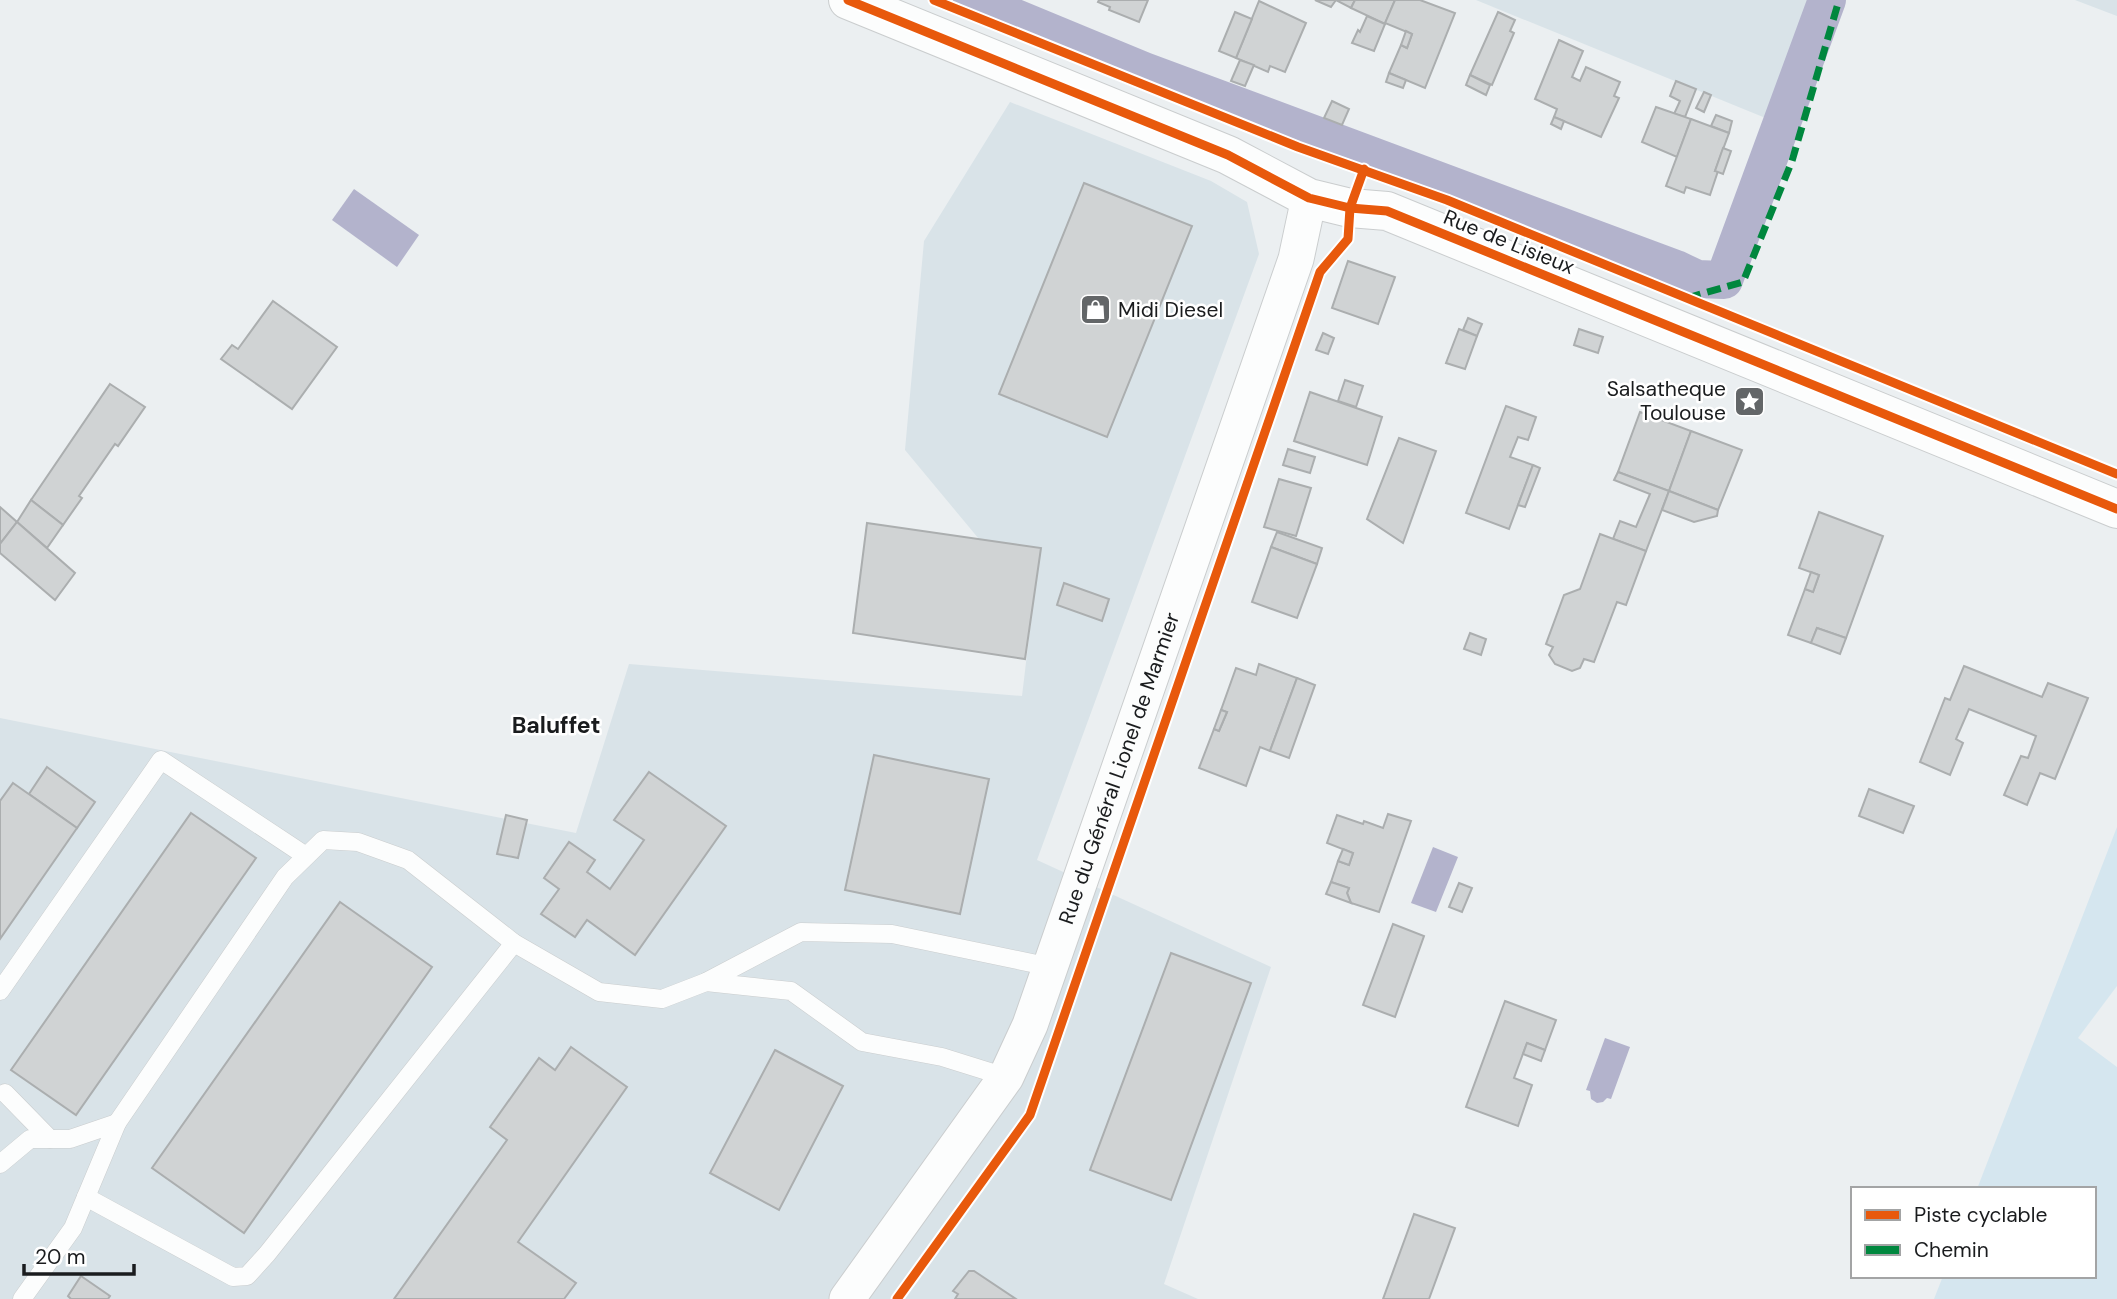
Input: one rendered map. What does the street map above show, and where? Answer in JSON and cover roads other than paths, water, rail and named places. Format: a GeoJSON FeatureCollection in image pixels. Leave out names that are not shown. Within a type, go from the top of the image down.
{"type":"FeatureCollection","features":[{"type":"Feature","properties":{"kind":"street","name":"Rue de Lisieux"},"geometry":{"type":"LineString","coordinates":[[848,0],[1228,155],[1309,198],[1350,208],[1387,211],[2117,509]]}},
{"type":"Feature","properties":{"kind":"street","name":"Rue du Général Lionel de Marmier"},"geometry":{"type":"LineString","coordinates":[[847,1299],[1006,1077],[1030,1025],[1296,259],[1309,198]]}},
{"type":"Feature","properties":{"kind":"lane"},"geometry":{"type":"LineString","coordinates":[[0,991],[161,760],[306,856]]}},
{"type":"Feature","properties":{"kind":"lane"},"geometry":{"type":"LineString","coordinates":[[22,1299],[73,1228],[117,1123],[285,877],[323,839],[358,842],[408,860],[514,943],[598,992],[662,999],[706,982],[801,932],[892,934],[1051,967]]}},
{"type":"Feature","properties":{"kind":"lane"},"geometry":{"type":"LineString","coordinates":[[86,1197],[233,1277],[247,1276],[514,943]]}},
{"type":"Feature","properties":{"kind":"lane"},"geometry":{"type":"LineString","coordinates":[[706,982],[791,991],[862,1042],[942,1057],[1006,1077]]}},
{"type":"Feature","properties":{"kind":"lane"},"geometry":{"type":"LineString","coordinates":[[5,1093],[50,1139]]}},
{"type":"Feature","properties":{"kind":"lane"},"geometry":{"type":"LineString","coordinates":[[0,1164],[30,1139],[70,1139],[117,1123]]}},
{"type":"Feature","properties":{"kind":"water"},"geometry":{"type":"Polygon","coordinates":[[[354,189],[419,235],[397,267],[332,220],[354,189]]]}},
{"type":"Feature","properties":{"kind":"water"},"geometry":{"type":"Polygon","coordinates":[[[1433,847],[1458,857],[1436,912],[1411,903],[1433,847]]]}},
{"type":"Feature","properties":{"kind":"water"},"geometry":{"type":"Polygon","coordinates":[[[1605,1038],[1630,1047],[1611,1099],[1597,1103],[1591,1099],[1590,1091],[1586,1090],[1605,1038]]]}},
{"type":"Feature","properties":{"kind":"waterway"},"geometry":{"type":"LineString","coordinates":[[972,0],[1144,71],[1697,279],[1724,280],[1827,0]]}},
{"type":"Feature","properties":{"kind":"place","name":"Midi Diesel"},"geometry":{"type":"Point","coordinates":[1095,310]}},
{"type":"Feature","properties":{"kind":"place","name":"Salsatheque Toulouse"},"geometry":{"type":"Point","coordinates":[1749,401]}},
{"type":"Feature","properties":{"kind":"district","name":"Baluffet"},"geometry":{"type":"Point","coordinates":[556,725]}}]}
